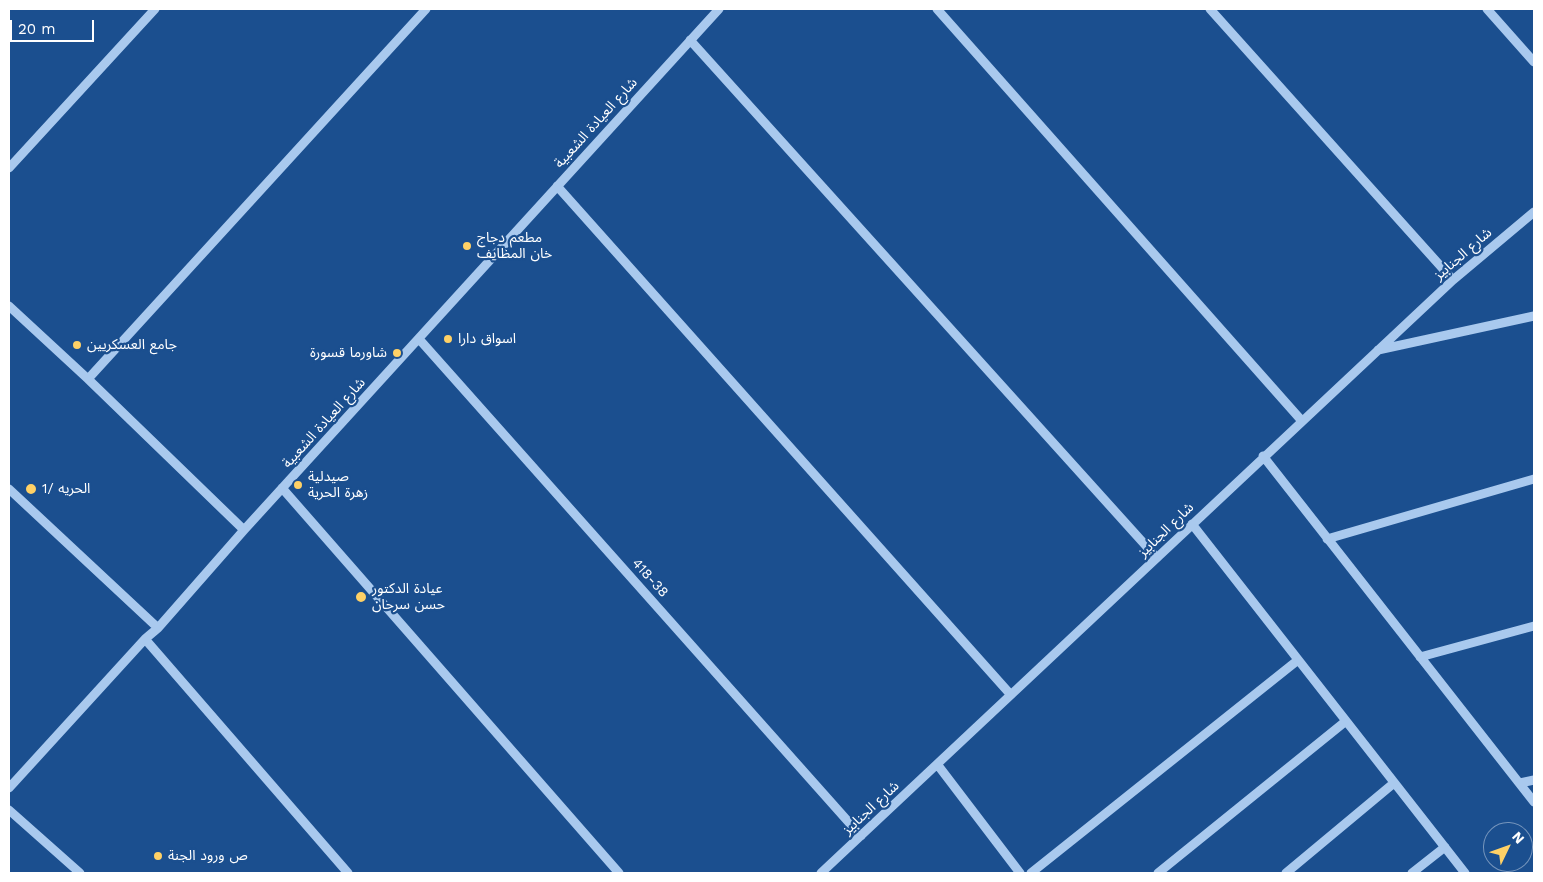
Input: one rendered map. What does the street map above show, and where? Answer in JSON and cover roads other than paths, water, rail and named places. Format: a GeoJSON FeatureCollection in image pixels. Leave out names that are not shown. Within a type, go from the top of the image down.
{"type":"FeatureCollection","features":[{"type":"Feature","properties":{"kind":"street"},"geometry":{"type":"LineString","coordinates":[[9,168],[155,9]]}},
{"type":"Feature","properties":{"kind":"street"},"geometry":{"type":"LineString","coordinates":[[88,379],[426,9]]}},
{"type":"Feature","properties":{"kind":"street","name":"شارع العيادة الشعبية"},"geometry":{"type":"LineString","coordinates":[[9,788],[145,639],[158,628],[282,488],[719,9]]}},
{"type":"Feature","properties":{"kind":"street"},"geometry":{"type":"LineString","coordinates":[[937,9],[1302,421]]}},
{"type":"Feature","properties":{"kind":"street"},"geometry":{"type":"LineString","coordinates":[[1210,9],[1453,280]]}},
{"type":"Feature","properties":{"kind":"street"},"geometry":{"type":"LineString","coordinates":[[1487,9],[1534,62]]}},
{"type":"Feature","properties":{"kind":"street"},"geometry":{"type":"LineString","coordinates":[[690,40],[1157,558]]}},
{"type":"Feature","properties":{"kind":"street"},"geometry":{"type":"LineString","coordinates":[[558,186],[1011,695]]}},
{"type":"Feature","properties":{"kind":"street","name":"شارع الجنابيز"},"geometry":{"type":"LineString","coordinates":[[821,873],[1263,456],[1453,280],[1534,212]]}},
{"type":"Feature","properties":{"kind":"street"},"geometry":{"type":"LineString","coordinates":[[9,306],[88,379],[244,530]]}},
{"type":"Feature","properties":{"kind":"street"},"geometry":{"type":"LineString","coordinates":[[1378,350],[1534,316]]}},
{"type":"Feature","properties":{"kind":"street","name":"418-38"},"geometry":{"type":"LineString","coordinates":[[419,339],[861,836]]}},
{"type":"Feature","properties":{"kind":"street"},"geometry":{"type":"LineString","coordinates":[[1263,456],[1534,802]]}},
{"type":"Feature","properties":{"kind":"street"},"geometry":{"type":"LineString","coordinates":[[1327,539],[1534,479]]}},
{"type":"Feature","properties":{"kind":"street"},"geometry":{"type":"LineString","coordinates":[[282,488],[619,873]]}},
{"type":"Feature","properties":{"kind":"street"},"geometry":{"type":"LineString","coordinates":[[9,489],[158,628]]}},
{"type":"Feature","properties":{"kind":"street"},"geometry":{"type":"LineString","coordinates":[[1192,524],[1465,873]]}},
{"type":"Feature","properties":{"kind":"street"},"geometry":{"type":"LineString","coordinates":[[1420,657],[1534,626]]}},
{"type":"Feature","properties":{"kind":"street"},"geometry":{"type":"LineString","coordinates":[[145,639],[348,873]]}},
{"type":"Feature","properties":{"kind":"street"},"geometry":{"type":"LineString","coordinates":[[1031,873],[1298,660]]}},
{"type":"Feature","properties":{"kind":"street"},"geometry":{"type":"LineString","coordinates":[[1158,873],[1346,721]]}},
{"type":"Feature","properties":{"kind":"street"},"geometry":{"type":"LineString","coordinates":[[937,764],[1020,873]]}},
{"type":"Feature","properties":{"kind":"street"},"geometry":{"type":"LineString","coordinates":[[1520,784],[1534,780]]}},
{"type":"Feature","properties":{"kind":"street"},"geometry":{"type":"LineString","coordinates":[[1286,873],[1394,783]]}},
{"type":"Feature","properties":{"kind":"street"},"geometry":{"type":"LineString","coordinates":[[9,810],[80,873]]}},
{"type":"Feature","properties":{"kind":"street"},"geometry":{"type":"LineString","coordinates":[[1412,873],[1445,847]]}},
{"type":"Feature","properties":{"kind":"place","name":"مطعم دجاج خان المظايف"},"geometry":{"type":"Point","coordinates":[467,246]}},
{"type":"Feature","properties":{"kind":"place","name":"اسواق دارا"},"geometry":{"type":"Point","coordinates":[448,339]}},
{"type":"Feature","properties":{"kind":"place","name":"جامع العسكريين"},"geometry":{"type":"Point","coordinates":[77,345]}},
{"type":"Feature","properties":{"kind":"place","name":"شاورما قسورة"},"geometry":{"type":"Point","coordinates":[397,353]}},
{"type":"Feature","properties":{"kind":"place","name":"صيدلية زهرة الحرية"},"geometry":{"type":"Point","coordinates":[298,485]}},
{"type":"Feature","properties":{"kind":"place","name":"الحريه /1"},"geometry":{"type":"Point","coordinates":[31,489]}},
{"type":"Feature","properties":{"kind":"place","name":"عيادة الدكتور حسن سرحان"},"geometry":{"type":"Point","coordinates":[361,597]}},
{"type":"Feature","properties":{"kind":"place","name":"ص ورود الجنة"},"geometry":{"type":"Point","coordinates":[158,856]}}]}
